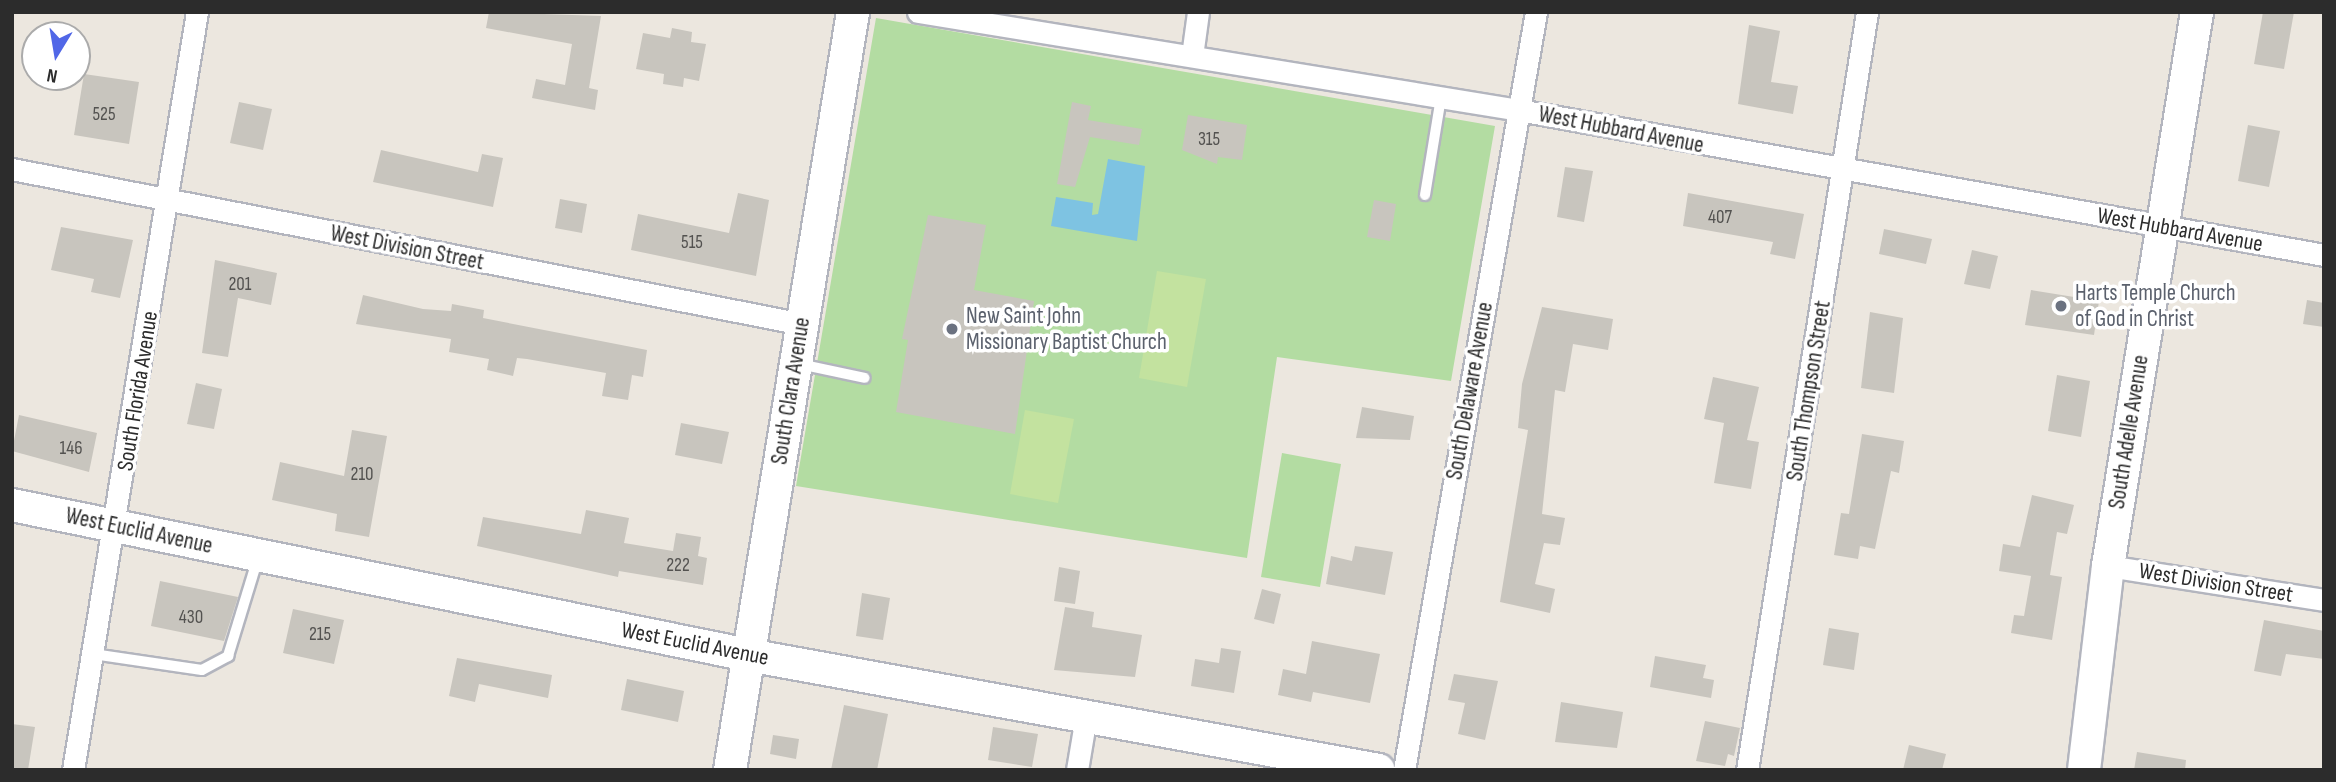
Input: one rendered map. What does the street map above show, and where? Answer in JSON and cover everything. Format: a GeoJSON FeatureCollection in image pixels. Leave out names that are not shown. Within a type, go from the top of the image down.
{"type":"FeatureCollection","features":[{"type":"Feature","properties":{"kind":"street","name":"South Florida Avenue"},"geometry":{"type":"LineString","coordinates":[[73,770],[116,527],[198,12]]}},
{"type":"Feature","properties":{"kind":"street","name":"South Clara Avenue"},"geometry":{"type":"LineString","coordinates":[[730,770],[853,12]]}},
{"type":"Feature","properties":{"kind":"street","name":"West Hubbard Avenue"},"geometry":{"type":"LineString","coordinates":[[918,12],[1519,110],[1844,173],[2324,255]]}},
{"type":"Feature","properties":{"kind":"street"},"geometry":{"type":"LineString","coordinates":[[1192,56],[1198,12]]}},
{"type":"Feature","properties":{"kind":"street","name":"South Delaware Avenue"},"geometry":{"type":"LineString","coordinates":[[1404,770],[1536,12]]}},
{"type":"Feature","properties":{"kind":"street","name":"South Thompson Street"},"geometry":{"type":"LineString","coordinates":[[1747,770],[1844,173],[1867,12]]}},
{"type":"Feature","properties":{"kind":"street","name":"South Adelle Avenue"},"geometry":{"type":"LineString","coordinates":[[2084,770],[2108,566],[2197,12]]}},
{"type":"Feature","properties":{"kind":"street","name":"West Division Street"},"geometry":{"type":"LineString","coordinates":[[12,169],[168,202],[803,324]]}},
{"type":"Feature","properties":{"kind":"street","name":"West Euclid Avenue"},"geometry":{"type":"LineString","coordinates":[[12,505],[748,655],[1379,770]]}},
{"type":"Feature","properties":{"kind":"street","name":"West Division Street"},"geometry":{"type":"LineString","coordinates":[[2108,566],[2324,600]]}},
{"type":"Feature","properties":{"kind":"street"},"geometry":{"type":"LineString","coordinates":[[1077,770],[1086,716]]}},
{"type":"Feature","properties":{"kind":"lane"},"geometry":{"type":"LineString","coordinates":[[1425,195],[1441,97]]}},
{"type":"Feature","properties":{"kind":"lane"},"geometry":{"type":"LineString","coordinates":[[796,363],[865,378]]}},
{"type":"Feature","properties":{"kind":"lane"},"geometry":{"type":"LineString","coordinates":[[93,654],[202,670],[228,656],[258,556]]}},
{"type":"Feature","properties":{"kind":"green space"},"geometry":{"type":"Polygon","coordinates":[[[876,18],[1495,126],[1451,381],[1277,357],[1247,558],[796,486],[876,18]]]}},
{"type":"Feature","properties":{"kind":"green space"},"geometry":{"type":"Polygon","coordinates":[[[1157,271],[1206,279],[1187,387],[1139,378],[1157,271]]]}},
{"type":"Feature","properties":{"kind":"green space"},"geometry":{"type":"Polygon","coordinates":[[[1025,410],[1074,419],[1058,503],[1010,494],[1025,410]]]}},
{"type":"Feature","properties":{"kind":"green space"},"geometry":{"type":"Polygon","coordinates":[[[1282,453],[1341,464],[1320,587],[1261,577],[1282,453]]]}},
{"type":"Feature","properties":{"kind":"water"},"geometry":{"type":"Polygon","coordinates":[[[1108,159],[1145,166],[1137,241],[1051,226],[1056,197],[1093,203],[1092,215],[1098,214],[1108,159]]]}},
{"type":"Feature","properties":{"kind":"building"},"geometry":{"type":"Polygon","coordinates":[[[489,12],[601,16],[589,88],[598,90],[595,110],[532,98],[536,79],[565,85],[572,44],[486,28],[489,12]]]}},
{"type":"Feature","properties":{"kind":"building"},"geometry":{"type":"Polygon","coordinates":[[[2263,12],[2294,12],[2284,69],[2254,64],[2263,12]]]}},
{"type":"Feature","properties":{"kind":"building"},"geometry":{"type":"Polygon","coordinates":[[[1749,25],[1780,31],[1771,82],[1798,86],[1793,114],[1738,104],[1749,25]]]}},
{"type":"Feature","properties":{"kind":"building"},"geometry":{"type":"Polygon","coordinates":[[[672,28],[692,32],[691,42],[706,44],[699,81],[684,78],[683,87],[663,84],[664,74],[636,69],[643,33],[670,38],[672,28]]]}},
{"type":"Feature","properties":{"kind":"building"},"geometry":{"type":"Polygon","coordinates":[[[91,75],[139,82],[129,144],[74,135],[81,91],[91,91],[91,75]]]}},
{"type":"Feature","properties":{"kind":"building"},"geometry":{"type":"Polygon","coordinates":[[[239,102],[272,109],[263,150],[230,143],[239,102]]]}},
{"type":"Feature","properties":{"kind":"building"},"geometry":{"type":"Polygon","coordinates":[[[1072,102],[1091,106],[1088,120],[1142,129],[1139,145],[1090,137],[1075,187],[1057,184],[1072,102]]]}},
{"type":"Feature","properties":{"kind":"building"},"geometry":{"type":"Polygon","coordinates":[[[1188,115],[1247,125],[1242,160],[1218,157],[1217,164],[1182,150],[1188,115]]]}},
{"type":"Feature","properties":{"kind":"building"},"geometry":{"type":"Polygon","coordinates":[[[2248,125],[2280,131],[2269,187],[2238,181],[2248,125]]]}},
{"type":"Feature","properties":{"kind":"building"},"geometry":{"type":"Polygon","coordinates":[[[381,150],[478,172],[482,154],[503,158],[493,207],[373,182],[381,150]]]}},
{"type":"Feature","properties":{"kind":"building"},"geometry":{"type":"Polygon","coordinates":[[[1565,167],[1593,171],[1584,222],[1557,217],[1565,167]]]}},
{"type":"Feature","properties":{"kind":"building"},"geometry":{"type":"Polygon","coordinates":[[[738,193],[769,200],[756,276],[631,250],[638,214],[729,233],[738,193]]]}},
{"type":"Feature","properties":{"kind":"building"},"geometry":{"type":"Polygon","coordinates":[[[1688,193],[1804,214],[1795,259],[1770,254],[1773,242],[1683,226],[1688,193]]]}},
{"type":"Feature","properties":{"kind":"building"},"geometry":{"type":"Polygon","coordinates":[[[560,199],[587,204],[582,233],[555,228],[560,199]]]}},
{"type":"Feature","properties":{"kind":"building"},"geometry":{"type":"Polygon","coordinates":[[[1374,200],[1396,204],[1390,241],[1367,237],[1374,200]]]}},
{"type":"Feature","properties":{"kind":"building"},"geometry":{"type":"Polygon","coordinates":[[[928,215],[986,225],[974,290],[1034,301],[1015,434],[896,412],[908,340],[902,339],[928,215]]]}},
{"type":"Feature","properties":{"kind":"building"},"geometry":{"type":"Polygon","coordinates":[[[61,227],[133,240],[120,298],[91,292],[94,279],[51,270],[61,227]]]}},
{"type":"Feature","properties":{"kind":"building"},"geometry":{"type":"Polygon","coordinates":[[[1884,229],[1932,239],[1926,264],[1879,254],[1884,229]]]}},
{"type":"Feature","properties":{"kind":"building"},"geometry":{"type":"Polygon","coordinates":[[[1972,250],[1998,256],[1990,289],[1964,284],[1972,250]]]}},
{"type":"Feature","properties":{"kind":"building"},"geometry":{"type":"Polygon","coordinates":[[[215,260],[277,273],[271,305],[238,298],[228,357],[202,353],[215,260]]]}},
{"type":"Feature","properties":{"kind":"building"},"geometry":{"type":"Polygon","coordinates":[[[2031,290],[2099,301],[2094,335],[2025,325],[2031,290]]]}},
{"type":"Feature","properties":{"kind":"building"},"geometry":{"type":"Polygon","coordinates":[[[363,295],[423,309],[451,311],[452,304],[484,310],[483,318],[647,350],[643,377],[632,375],[628,400],[602,396],[606,373],[517,358],[513,376],[487,370],[489,359],[449,352],[451,339],[356,324],[363,295]]]}},
{"type":"Feature","properties":{"kind":"building"},"geometry":{"type":"Polygon","coordinates":[[[2307,300],[2324,303],[2324,327],[2303,324],[2307,300]]]}},
{"type":"Feature","properties":{"kind":"building"},"geometry":{"type":"Polygon","coordinates":[[[1542,307],[1613,319],[1608,350],[1573,344],[1565,392],[1555,390],[1542,514],[1565,518],[1560,545],[1544,543],[1535,584],[1555,589],[1550,613],[1500,602],[1528,430],[1518,428],[1522,384],[1542,307]]]}},
{"type":"Feature","properties":{"kind":"building"},"geometry":{"type":"Polygon","coordinates":[[[1870,312],[1903,318],[1894,393],[1861,388],[1870,312]]]}},
{"type":"Feature","properties":{"kind":"building"},"geometry":{"type":"Polygon","coordinates":[[[2057,375],[2090,381],[2081,437],[2048,431],[2057,375]]]}},
{"type":"Feature","properties":{"kind":"building"},"geometry":{"type":"Polygon","coordinates":[[[1713,377],[1759,387],[1747,440],[1759,442],[1751,489],[1714,483],[1724,423],[1704,419],[1713,377]]]}},
{"type":"Feature","properties":{"kind":"building"},"geometry":{"type":"Polygon","coordinates":[[[196,383],[222,389],[214,429],[187,424],[196,383]]]}},
{"type":"Feature","properties":{"kind":"building"},"geometry":{"type":"Polygon","coordinates":[[[1362,407],[1414,416],[1410,440],[1356,438],[1362,407]]]}},
{"type":"Feature","properties":{"kind":"building"},"geometry":{"type":"Polygon","coordinates":[[[19,415],[97,433],[89,472],[12,451],[19,415]]]}},
{"type":"Feature","properties":{"kind":"building"},"geometry":{"type":"Polygon","coordinates":[[[681,423],[729,432],[722,464],[675,455],[681,423]]]}},
{"type":"Feature","properties":{"kind":"building"},"geometry":{"type":"Polygon","coordinates":[[[352,430],[387,436],[369,537],[335,531],[337,514],[272,500],[280,462],[344,476],[352,430]]]}},
{"type":"Feature","properties":{"kind":"building"},"geometry":{"type":"Polygon","coordinates":[[[1862,434],[1904,441],[1899,473],[1891,471],[1875,549],[1860,546],[1858,559],[1834,555],[1841,513],[1849,514],[1862,434]]]}},
{"type":"Feature","properties":{"kind":"building"},"geometry":{"type":"Polygon","coordinates":[[[2032,495],[2074,505],[2067,534],[2057,532],[2050,575],[2062,577],[2052,640],[2011,633],[2014,615],[2024,616],[2031,576],[1999,571],[2003,544],[2020,547],[2032,495]]]}},
{"type":"Feature","properties":{"kind":"building"},"geometry":{"type":"Polygon","coordinates":[[[586,510],[629,518],[624,543],[673,551],[676,533],[701,537],[698,556],[707,558],[703,585],[619,571],[618,577],[477,546],[483,517],[581,534],[586,510]]]}},
{"type":"Feature","properties":{"kind":"building"},"geometry":{"type":"Polygon","coordinates":[[[1355,546],[1393,552],[1385,595],[1326,584],[1331,556],[1352,561],[1355,546]]]}},
{"type":"Feature","properties":{"kind":"building"},"geometry":{"type":"Polygon","coordinates":[[[1059,567],[1080,571],[1075,604],[1054,601],[1059,567]]]}},
{"type":"Feature","properties":{"kind":"building"},"geometry":{"type":"Polygon","coordinates":[[[160,581],[238,597],[224,641],[151,626],[160,581]]]}},
{"type":"Feature","properties":{"kind":"building"},"geometry":{"type":"Polygon","coordinates":[[[1262,589],[1281,594],[1274,624],[1254,619],[1262,589]]]}},
{"type":"Feature","properties":{"kind":"building"},"geometry":{"type":"Polygon","coordinates":[[[862,593],[890,598],[883,640],[856,636],[862,593]]]}},
{"type":"Feature","properties":{"kind":"building"},"geometry":{"type":"Polygon","coordinates":[[[1065,607],[1094,612],[1092,627],[1142,635],[1135,677],[1054,670],[1065,607]]]}},
{"type":"Feature","properties":{"kind":"building"},"geometry":{"type":"Polygon","coordinates":[[[293,609],[344,620],[334,664],[283,653],[293,609]]]}},
{"type":"Feature","properties":{"kind":"building"},"geometry":{"type":"Polygon","coordinates":[[[2264,620],[2324,631],[2324,659],[2286,654],[2281,676],[2254,671],[2264,620]]]}},
{"type":"Feature","properties":{"kind":"building"},"geometry":{"type":"Polygon","coordinates":[[[1829,628],[1859,633],[1854,670],[1823,665],[1829,628]]]}},
{"type":"Feature","properties":{"kind":"building"},"geometry":{"type":"Polygon","coordinates":[[[1312,641],[1380,654],[1370,703],[1313,692],[1311,702],[1278,695],[1283,669],[1306,674],[1312,641]]]}},
{"type":"Feature","properties":{"kind":"building"},"geometry":{"type":"Polygon","coordinates":[[[1221,648],[1241,651],[1234,693],[1191,686],[1195,659],[1219,663],[1221,648]]]}},
{"type":"Feature","properties":{"kind":"building"},"geometry":{"type":"Polygon","coordinates":[[[1655,656],[1706,665],[1703,678],[1714,680],[1711,698],[1650,687],[1655,656]]]}},
{"type":"Feature","properties":{"kind":"building"},"geometry":{"type":"Polygon","coordinates":[[[457,658],[552,675],[548,698],[479,684],[475,702],[449,696],[457,658]]]}},
{"type":"Feature","properties":{"kind":"building"},"geometry":{"type":"Polygon","coordinates":[[[1454,674],[1498,681],[1485,740],[1458,734],[1465,703],[1448,700],[1454,674]]]}},
{"type":"Feature","properties":{"kind":"building"},"geometry":{"type":"Polygon","coordinates":[[[627,679],[684,691],[678,722],[621,710],[627,679]]]}},
{"type":"Feature","properties":{"kind":"building"},"geometry":{"type":"Polygon","coordinates":[[[1561,702],[1623,712],[1617,748],[1555,742],[1561,702]]]}},
{"type":"Feature","properties":{"kind":"building"},"geometry":{"type":"Polygon","coordinates":[[[844,705],[888,714],[877,770],[831,770],[844,705]]]}},
{"type":"Feature","properties":{"kind":"building"},"geometry":{"type":"Polygon","coordinates":[[[1705,721],[1740,728],[1734,756],[1728,754],[1725,766],[1696,761],[1705,721]]]}},
{"type":"Feature","properties":{"kind":"building"},"geometry":{"type":"Polygon","coordinates":[[[12,724],[35,727],[28,770],[12,770],[12,724]]]}},
{"type":"Feature","properties":{"kind":"building"},"geometry":{"type":"Polygon","coordinates":[[[993,727],[1038,734],[1032,767],[988,760],[993,727]]]}},
{"type":"Feature","properties":{"kind":"building"},"geometry":{"type":"Polygon","coordinates":[[[773,735],[799,739],[796,759],[770,754],[773,735]]]}},
{"type":"Feature","properties":{"kind":"building"},"geometry":{"type":"Polygon","coordinates":[[[1909,745],[1946,754],[1942,770],[1903,770],[1909,745]]]}},
{"type":"Feature","properties":{"kind":"building"},"geometry":{"type":"Polygon","coordinates":[[[2137,752],[2186,760],[2185,770],[2134,770],[2137,752]]]}},
{"type":"Feature","properties":{"kind":"place","name":"Harts Temple Church of God in Christ"},"geometry":{"type":"Point","coordinates":[2061,306]}},
{"type":"Feature","properties":{"kind":"place","name":"New Saint John Missionary Baptist Church"},"geometry":{"type":"Point","coordinates":[952,329]}}]}
